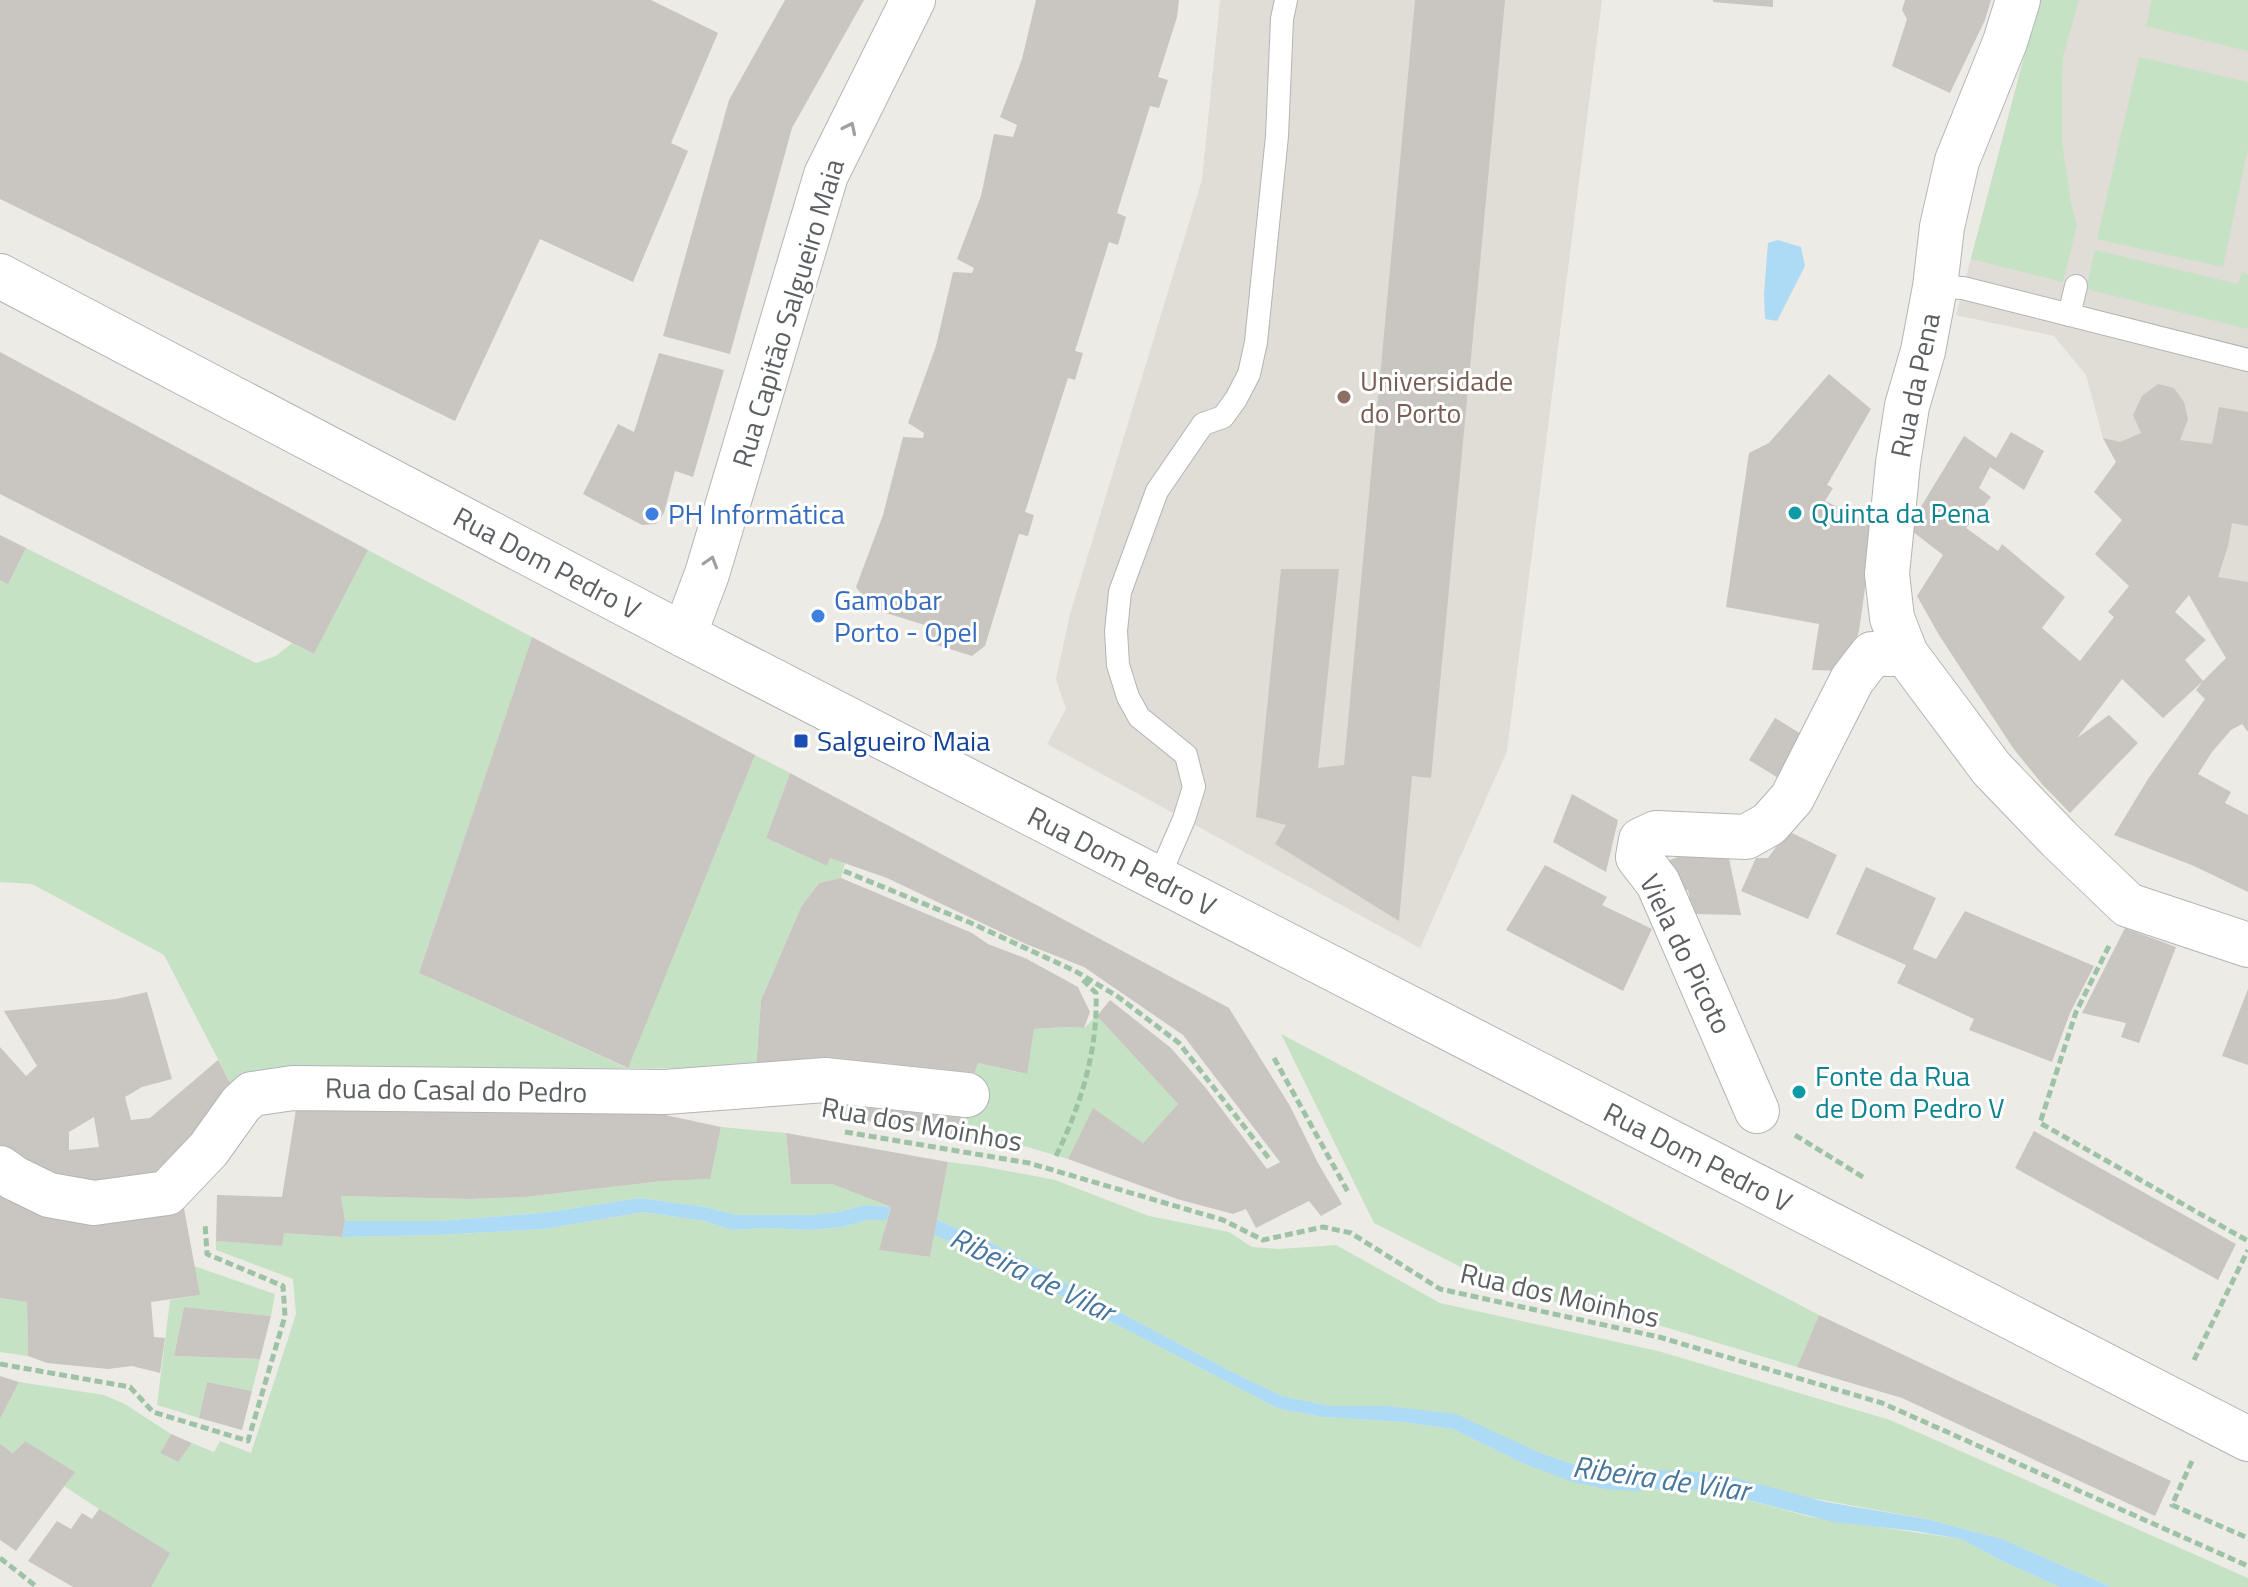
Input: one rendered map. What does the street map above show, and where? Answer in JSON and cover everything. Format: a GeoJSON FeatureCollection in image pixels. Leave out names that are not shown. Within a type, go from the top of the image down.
{"type":"FeatureCollection","features":[{"type":"Feature","properties":{"kind":"street","name":"Rua Capitão Salgueiro Maia"},"geometry":{"type":"LineString","coordinates":[[684,635],[707,574],[826,175],[913,0]]}},
{"type":"Feature","properties":{"kind":"street","name":"Rua da Pena"},"geometry":{"type":"LineString","coordinates":[[2018,0],[2005,42],[1957,161],[1942,227],[1935,287],[1923,351],[1907,406],[1898,463],[1887,574],[1892,618],[1906,654],[1991,768],[2128,905],[2248,945]]}},
{"type":"Feature","properties":{"kind":"street","name":"Rua Dom Pedro V"},"geometry":{"type":"LineString","coordinates":[[0,276],[684,635],[2248,1439]]}},
{"type":"Feature","properties":{"kind":"street","name":"Viela do Picoto"},"geometry":{"type":"LineString","coordinates":[[1757,1111],[1658,883],[1638,857],[1641,840],[1656,833],[1746,837],[1769,824],[1792,798],[1852,680],[1872,654],[1906,654]]}},
{"type":"Feature","properties":{"kind":"street","name":"Rua do Casal do Pedro"},"geometry":{"type":"LineString","coordinates":[[0,1168],[49,1195],[94,1203],[167,1193],[195,1179],[252,1094],[293,1088],[665,1092],[825,1080],[967,1095]]}},
{"type":"Feature","properties":{"kind":"lane"},"geometry":{"type":"LineString","coordinates":[[1158,879],[1194,787],[1186,755],[1139,717],[1128,697],[1118,665],[1116,631],[1120,592],[1157,491],[1203,424],[1223,417],[1249,374],[1256,342],[1277,136],[1282,19],[1286,0]]}},
{"type":"Feature","properties":{"kind":"lane"},"geometry":{"type":"LineString","coordinates":[[2069,315],[2076,286]]}},
{"type":"Feature","properties":{"kind":"lane"},"geometry":{"type":"LineString","coordinates":[[1935,287],[1963,288],[2248,360]]}},
{"type":"Feature","properties":{"kind":"path"},"geometry":{"type":"LineString","coordinates":[[844,871],[971,923],[1075,971],[1117,996],[1179,1043],[1271,1161]]}},
{"type":"Feature","properties":{"kind":"path"},"geometry":{"type":"LineString","coordinates":[[2128,905],[2076,1012],[2040,1123],[2248,1241]]}},
{"type":"Feature","properties":{"kind":"path"},"geometry":{"type":"LineString","coordinates":[[1056,1156],[1083,1089],[1097,1016],[1096,993],[1075,971]]}},
{"type":"Feature","properties":{"kind":"path"},"geometry":{"type":"LineString","coordinates":[[1274,1058],[1348,1192]]}},
{"type":"Feature","properties":{"kind":"path"},"geometry":{"type":"LineString","coordinates":[[1757,1111],[1866,1179]]}},
{"type":"Feature","properties":{"kind":"path","name":"Rua dos Moinhos"},"geometry":{"type":"LineString","coordinates":[[844,1132],[1029,1163],[1223,1220],[1263,1240],[1323,1227],[1351,1233],[1440,1289],[1659,1337],[1882,1403],[2248,1566]]}},
{"type":"Feature","properties":{"kind":"path"},"geometry":{"type":"LineString","coordinates":[[2248,1250],[2192,1411],[2172,1505],[2248,1538]]}},
{"type":"Feature","properties":{"kind":"path"},"geometry":{"type":"LineString","coordinates":[[0,1364],[130,1387],[153,1412],[248,1441],[285,1316],[283,1286],[207,1254]]}},
{"type":"Feature","properties":{"kind":"path"},"geometry":{"type":"LineString","coordinates":[[0,1558],[37,1587]]}},
{"type":"Feature","properties":{"kind":"shaded area","name":"Universidade do Porto"},"geometry":{"type":"Polygon","coordinates":[[[1220,0],[1602,0],[1507,751],[1420,948],[1047,744],[1066,709],[1056,679],[1070,614],[1202,180],[1220,0]]]}},
{"type":"Feature","properties":{"kind":"shaded area"},"geometry":{"type":"Polygon","coordinates":[[[2039,0],[2248,0],[2248,693],[2207,628],[2103,438],[2086,375],[2054,336],[1956,315],[2039,0]]]}},
{"type":"Feature","properties":{"kind":"green space"},"geometry":{"type":"Polygon","coordinates":[[[2039,0],[2079,0],[2063,57],[2062,143],[2077,225],[2063,282],[1971,259],[2039,0]]]}},
{"type":"Feature","properties":{"kind":"green space"},"geometry":{"type":"Polygon","coordinates":[[[2152,0],[2248,0],[2248,51],[2146,26],[2152,0]]]}},
{"type":"Feature","properties":{"kind":"green space"},"geometry":{"type":"Polygon","coordinates":[[[2139,57],[2248,82],[2248,148],[2223,267],[2097,239],[2139,57]]]}},
{"type":"Feature","properties":{"kind":"green space"},"geometry":{"type":"Polygon","coordinates":[[[2095,250],[2238,284],[2242,272],[2248,274],[2248,329],[2086,289],[2095,250]]]}},
{"type":"Feature","properties":{"kind":"green space"},"geometry":{"type":"Polygon","coordinates":[[[26,548],[256,663],[276,656],[292,643],[314,654],[368,550],[532,637],[419,973],[627,1068],[755,755],[790,773],[766,838],[827,866],[830,858],[845,863],[841,878],[819,883],[801,907],[761,1000],[756,1069],[277,1073],[234,1090],[164,955],[32,884],[0,882],[0,580],[8,583],[26,548]]]}},
{"type":"Feature","properties":{"kind":"green space"},"geometry":{"type":"Polygon","coordinates":[[[1097,1016],[1178,1104],[1143,1143],[1093,1109],[1068,1159],[1017,1144],[955,1138],[978,1063],[1026,1074],[1034,1029],[1084,1028],[1097,1016]]]}},
{"type":"Feature","properties":{"kind":"green space"},"geometry":{"type":"Polygon","coordinates":[[[1281,1034],[1819,1315],[1797,1367],[1665,1327],[1510,1292],[1374,1223],[1281,1034]]]}},
{"type":"Feature","properties":{"kind":"green space"},"geometry":{"type":"Polygon","coordinates":[[[721,1127],[786,1133],[791,1184],[832,1184],[891,1207],[864,1205],[811,1215],[737,1215],[640,1198],[542,1213],[437,1221],[345,1221],[341,1196],[525,1197],[663,1181],[709,1179],[721,1127]]]}},
{"type":"Feature","properties":{"kind":"green space"},"geometry":{"type":"Polygon","coordinates":[[[948,1162],[1055,1180],[1149,1216],[1229,1232],[1252,1247],[1279,1249],[1336,1245],[1440,1303],[1658,1351],[1890,1420],[2248,1578],[2248,1587],[2111,1587],[2002,1539],[1926,1519],[1658,1470],[1613,1472],[1566,1462],[1388,1406],[1330,1406],[1282,1396],[989,1242],[937,1220],[948,1162]]]}},
{"type":"Feature","properties":{"kind":"green space"},"geometry":{"type":"Polygon","coordinates":[[[643,1212],[704,1221],[732,1230],[810,1230],[887,1220],[880,1250],[930,1257],[934,1235],[986,1257],[1279,1409],[1323,1417],[1453,1429],[1522,1463],[1636,1491],[1673,1488],[1717,1492],[1811,1517],[1961,1539],[2060,1587],[151,1587],[99,1509],[64,1486],[74,1472],[25,1441],[13,1453],[0,1444],[0,1419],[19,1382],[104,1395],[125,1404],[171,1434],[160,1453],[178,1462],[192,1443],[214,1452],[220,1441],[251,1453],[296,1314],[293,1279],[216,1250],[216,1241],[281,1246],[284,1233],[342,1237],[545,1229],[643,1212]]]}},
{"type":"Feature","properties":{"kind":"green space"},"geometry":{"type":"Polygon","coordinates":[[[194,1266],[275,1294],[271,1316],[184,1307],[174,1356],[260,1359],[252,1391],[207,1382],[199,1418],[157,1405],[170,1300],[199,1295],[194,1266]]]}},
{"type":"Feature","properties":{"kind":"green space"},"geometry":{"type":"Polygon","coordinates":[[[0,1298],[27,1302],[28,1356],[0,1352],[0,1298]]]}},
{"type":"Feature","properties":{"kind":"water"},"geometry":{"type":"Polygon","coordinates":[[[1778,240],[1801,247],[1805,266],[1777,321],[1765,319],[1764,294],[1768,243],[1778,240]]]}},
{"type":"Feature","properties":{"kind":"water"},"geometry":{"type":"Polygon","coordinates":[[[640,1198],[737,1215],[811,1215],[864,1205],[891,1207],[887,1220],[810,1230],[732,1230],[704,1221],[643,1212],[545,1229],[342,1237],[345,1221],[437,1221],[542,1213],[640,1198]]]}},
{"type":"Feature","properties":{"kind":"water","name":"Ribeira de Vilar"},"geometry":{"type":"Polygon","coordinates":[[[937,1220],[989,1242],[1282,1396],[1330,1406],[1388,1406],[1456,1414],[1566,1462],[1613,1472],[1658,1470],[1717,1473],[1826,1502],[1926,1519],[2002,1539],[2111,1587],[2060,1587],[1961,1539],[1834,1522],[1717,1492],[1673,1488],[1636,1491],[1606,1489],[1570,1481],[1522,1463],[1453,1429],[1323,1417],[1279,1409],[986,1257],[934,1235],[937,1220]]]}},
{"type":"Feature","properties":{"kind":"building"},"geometry":{"type":"Polygon","coordinates":[[[0,0],[651,0],[718,33],[671,143],[688,151],[633,282],[540,239],[455,421],[0,199],[0,0]]]}},
{"type":"Feature","properties":{"kind":"building"},"geometry":{"type":"Polygon","coordinates":[[[785,0],[864,0],[792,128],[730,354],[663,336],[729,100],[785,0]]]}},
{"type":"Feature","properties":{"kind":"building"},"geometry":{"type":"Polygon","coordinates":[[[1036,0],[1179,0],[1177,17],[1158,77],[1168,80],[1159,108],[1150,106],[1117,213],[1126,217],[1118,245],[1109,242],[1075,351],[1083,353],[1075,380],[1068,378],[1025,512],[1034,515],[1028,536],[1019,534],[985,646],[972,656],[924,641],[928,626],[873,609],[856,587],[883,515],[903,437],[923,438],[924,433],[908,423],[936,346],[953,272],[972,273],[974,268],[957,259],[981,196],[994,134],[1013,137],[1017,125],[1000,117],[1022,59],[1036,0]]]}},
{"type":"Feature","properties":{"kind":"building"},"geometry":{"type":"Polygon","coordinates":[[[1415,0],[1505,0],[1431,778],[1412,776],[1399,921],[1275,844],[1286,825],[1256,817],[1281,569],[1339,569],[1318,768],[1344,765],[1415,0]]]}},
{"type":"Feature","properties":{"kind":"building"},"geometry":{"type":"Polygon","coordinates":[[[1773,0],[1773,7],[1713,2],[1773,0]]]}},
{"type":"Feature","properties":{"kind":"building"},"geometry":{"type":"Polygon","coordinates":[[[1905,0],[1991,0],[1985,20],[1950,93],[1892,66],[1907,19],[1902,10],[1905,0]]]}},
{"type":"Feature","properties":{"kind":"building"},"geometry":{"type":"Polygon","coordinates":[[[0,352],[368,550],[314,654],[0,494],[0,352]]]}},
{"type":"Feature","properties":{"kind":"building"},"geometry":{"type":"Polygon","coordinates":[[[659,353],[724,370],[693,477],[675,471],[664,513],[656,524],[642,525],[583,494],[618,424],[634,432],[659,353]]]}},
{"type":"Feature","properties":{"kind":"building","name":"Quinta da Pena"},"geometry":{"type":"Polygon","coordinates":[[[1829,374],[1871,409],[1827,485],[1833,488],[1825,501],[1874,524],[1859,631],[1844,671],[1812,670],[1819,624],[1726,607],[1749,453],[1769,443],[1829,374]]]}},
{"type":"Feature","properties":{"kind":"building"},"geometry":{"type":"Polygon","coordinates":[[[2158,384],[2174,388],[2184,402],[2188,419],[2180,440],[2212,444],[2219,407],[2248,412],[2248,526],[2232,523],[2218,577],[2248,582],[2248,732],[2242,724],[2231,730],[2198,774],[2231,792],[2225,803],[2248,815],[2248,892],[2194,866],[2114,835],[2148,779],[2205,699],[2196,690],[2203,681],[2163,718],[2122,679],[2077,738],[2109,715],[2138,743],[2070,813],[2013,748],[1917,596],[1943,555],[1908,528],[1964,436],[1996,458],[2011,432],[2044,451],[2024,490],[1990,467],[1979,488],[1991,497],[1966,528],[1998,551],[2002,544],[2065,597],[2042,628],[2080,661],[2114,617],[2108,612],[2129,586],[2095,554],[2122,520],[2094,492],[2116,462],[2103,438],[2120,442],[2141,433],[2133,415],[2142,396],[2158,384]],[[2189,595],[2175,612],[2206,640],[2185,660],[2203,681],[2226,658],[2189,595]]]}},
{"type":"Feature","properties":{"kind":"building"},"geometry":{"type":"Polygon","coordinates":[[[0,535],[26,548],[8,584],[0,580],[0,535]]]}},
{"type":"Feature","properties":{"kind":"building"},"geometry":{"type":"Polygon","coordinates":[[[532,637],[755,755],[628,1068],[419,973],[532,637]]]}},
{"type":"Feature","properties":{"kind":"building"},"geometry":{"type":"Polygon","coordinates":[[[1775,718],[1814,742],[1788,784],[1749,760],[1775,718]]]}},
{"type":"Feature","properties":{"kind":"building"},"geometry":{"type":"Polygon","coordinates":[[[790,773],[1229,1008],[1290,1106],[1342,1204],[1321,1216],[1309,1201],[1256,1228],[1246,1209],[1233,1214],[1177,1199],[1068,1159],[1093,1108],[1143,1143],[1178,1104],[1097,1016],[1110,1000],[1171,1048],[1267,1169],[1280,1162],[1183,1035],[1084,967],[1026,944],[887,878],[830,858],[827,866],[766,838],[790,773]]]}},
{"type":"Feature","properties":{"kind":"building"},"geometry":{"type":"Polygon","coordinates":[[[1572,794],[1618,820],[1606,872],[1553,842],[1572,794]]]}},
{"type":"Feature","properties":{"kind":"building"},"geometry":{"type":"Polygon","coordinates":[[[1788,831],[1837,855],[1808,919],[1741,891],[1756,858],[1768,858],[1788,831]]]}},
{"type":"Feature","properties":{"kind":"building"},"geometry":{"type":"Polygon","coordinates":[[[1691,852],[1728,854],[1741,915],[1693,914],[1688,890],[1674,892],[1667,861],[1691,852]]]}},
{"type":"Feature","properties":{"kind":"building"},"geometry":{"type":"Polygon","coordinates":[[[1545,865],[1607,897],[1602,905],[1652,929],[1623,991],[1506,930],[1545,865]]]}},
{"type":"Feature","properties":{"kind":"building"},"geometry":{"type":"Polygon","coordinates":[[[1866,867],[1936,898],[1913,949],[1936,959],[1965,911],[2094,966],[2070,1013],[2052,1062],[1969,1030],[1974,1019],[1897,983],[1906,965],[1836,934],[1866,867]]]}},
{"type":"Feature","properties":{"kind":"building"},"geometry":{"type":"Polygon","coordinates":[[[841,878],[972,933],[988,944],[1027,959],[1078,987],[1090,1012],[1084,1028],[1034,1029],[1027,1074],[978,1063],[970,1088],[756,1069],[761,1000],[801,907],[819,883],[841,878]]]}},
{"type":"Feature","properties":{"kind":"building"},"geometry":{"type":"Polygon","coordinates":[[[2125,928],[2176,947],[2139,1043],[2121,1037],[2126,1023],[2082,1013],[2125,928]]]}},
{"type":"Feature","properties":{"kind":"building"},"geometry":{"type":"Polygon","coordinates":[[[2248,989],[2248,1065],[2222,1056],[2248,989]]]}},
{"type":"Feature","properties":{"kind":"building"},"geometry":{"type":"Polygon","coordinates":[[[147,992],[172,1079],[142,1087],[125,1097],[131,1120],[150,1118],[218,1060],[234,1090],[156,1183],[84,1189],[0,1150],[0,1047],[26,1076],[37,1066],[4,1011],[116,999],[147,992]],[[94,1117],[69,1132],[69,1150],[99,1147],[94,1117]]]}},
{"type":"Feature","properties":{"kind":"building"},"geometry":{"type":"Polygon","coordinates":[[[837,1091],[965,1104],[955,1138],[825,1113],[837,1091]]]}},
{"type":"Feature","properties":{"kind":"building"},"geometry":{"type":"Polygon","coordinates":[[[297,1103],[606,1110],[665,1115],[721,1127],[710,1179],[663,1181],[525,1197],[341,1196],[345,1221],[342,1237],[284,1233],[282,1246],[216,1241],[217,1195],[282,1197],[297,1103]]]}},
{"type":"Feature","properties":{"kind":"building"},"geometry":{"type":"Polygon","coordinates":[[[2034,1131],[2236,1244],[2218,1280],[2015,1168],[2034,1131]]]}},
{"type":"Feature","properties":{"kind":"building"},"geometry":{"type":"Polygon","coordinates":[[[786,1133],[948,1162],[930,1257],[879,1250],[891,1207],[832,1184],[791,1184],[786,1133]]]}},
{"type":"Feature","properties":{"kind":"building"},"geometry":{"type":"Polygon","coordinates":[[[0,1184],[183,1203],[200,1295],[151,1302],[154,1337],[165,1338],[160,1373],[132,1366],[108,1369],[47,1363],[28,1356],[27,1302],[0,1298],[0,1184]]]}},
{"type":"Feature","properties":{"kind":"building"},"geometry":{"type":"Polygon","coordinates":[[[184,1307],[271,1316],[260,1359],[174,1356],[184,1307]]]}},
{"type":"Feature","properties":{"kind":"building"},"geometry":{"type":"Polygon","coordinates":[[[1819,1315],[2171,1481],[2155,1516],[1902,1398],[1797,1367],[1819,1315]]]}},
{"type":"Feature","properties":{"kind":"building"},"geometry":{"type":"Polygon","coordinates":[[[0,1376],[19,1382],[0,1419],[0,1376]]]}},
{"type":"Feature","properties":{"kind":"building"},"geometry":{"type":"Polygon","coordinates":[[[207,1382],[252,1391],[242,1430],[199,1418],[207,1382]]]}},
{"type":"Feature","properties":{"kind":"building"},"geometry":{"type":"Polygon","coordinates":[[[171,1434],[192,1443],[178,1462],[160,1453],[171,1434]]]}},
{"type":"Feature","properties":{"kind":"building"},"geometry":{"type":"Polygon","coordinates":[[[25,1441],[75,1472],[16,1551],[0,1540],[0,1444],[13,1453],[25,1441]]]}},
{"type":"Feature","properties":{"kind":"building"},"geometry":{"type":"Polygon","coordinates":[[[99,1509],[170,1553],[151,1587],[73,1587],[28,1561],[57,1521],[71,1529],[82,1513],[92,1519],[99,1509]]]}},
{"type":"Feature","properties":{"kind":"place","name":"Universidade do Porto"},"geometry":{"type":"Point","coordinates":[1344,397]}},
{"type":"Feature","properties":{"kind":"place","name":"Quinta da Pena"},"geometry":{"type":"Point","coordinates":[1795,513]}},
{"type":"Feature","properties":{"kind":"place","name":"PH Informática"},"geometry":{"type":"Point","coordinates":[652,514]}},
{"type":"Feature","properties":{"kind":"place","name":"Gamobar Porto - Opel"},"geometry":{"type":"Point","coordinates":[818,616]}},
{"type":"Feature","properties":{"kind":"place","name":"Salgueiro Maia"},"geometry":{"type":"Point","coordinates":[801,741]}},
{"type":"Feature","properties":{"kind":"place","name":"Fonte da Rua de Dom Pedro V"},"geometry":{"type":"Point","coordinates":[1799,1092]}}]}
